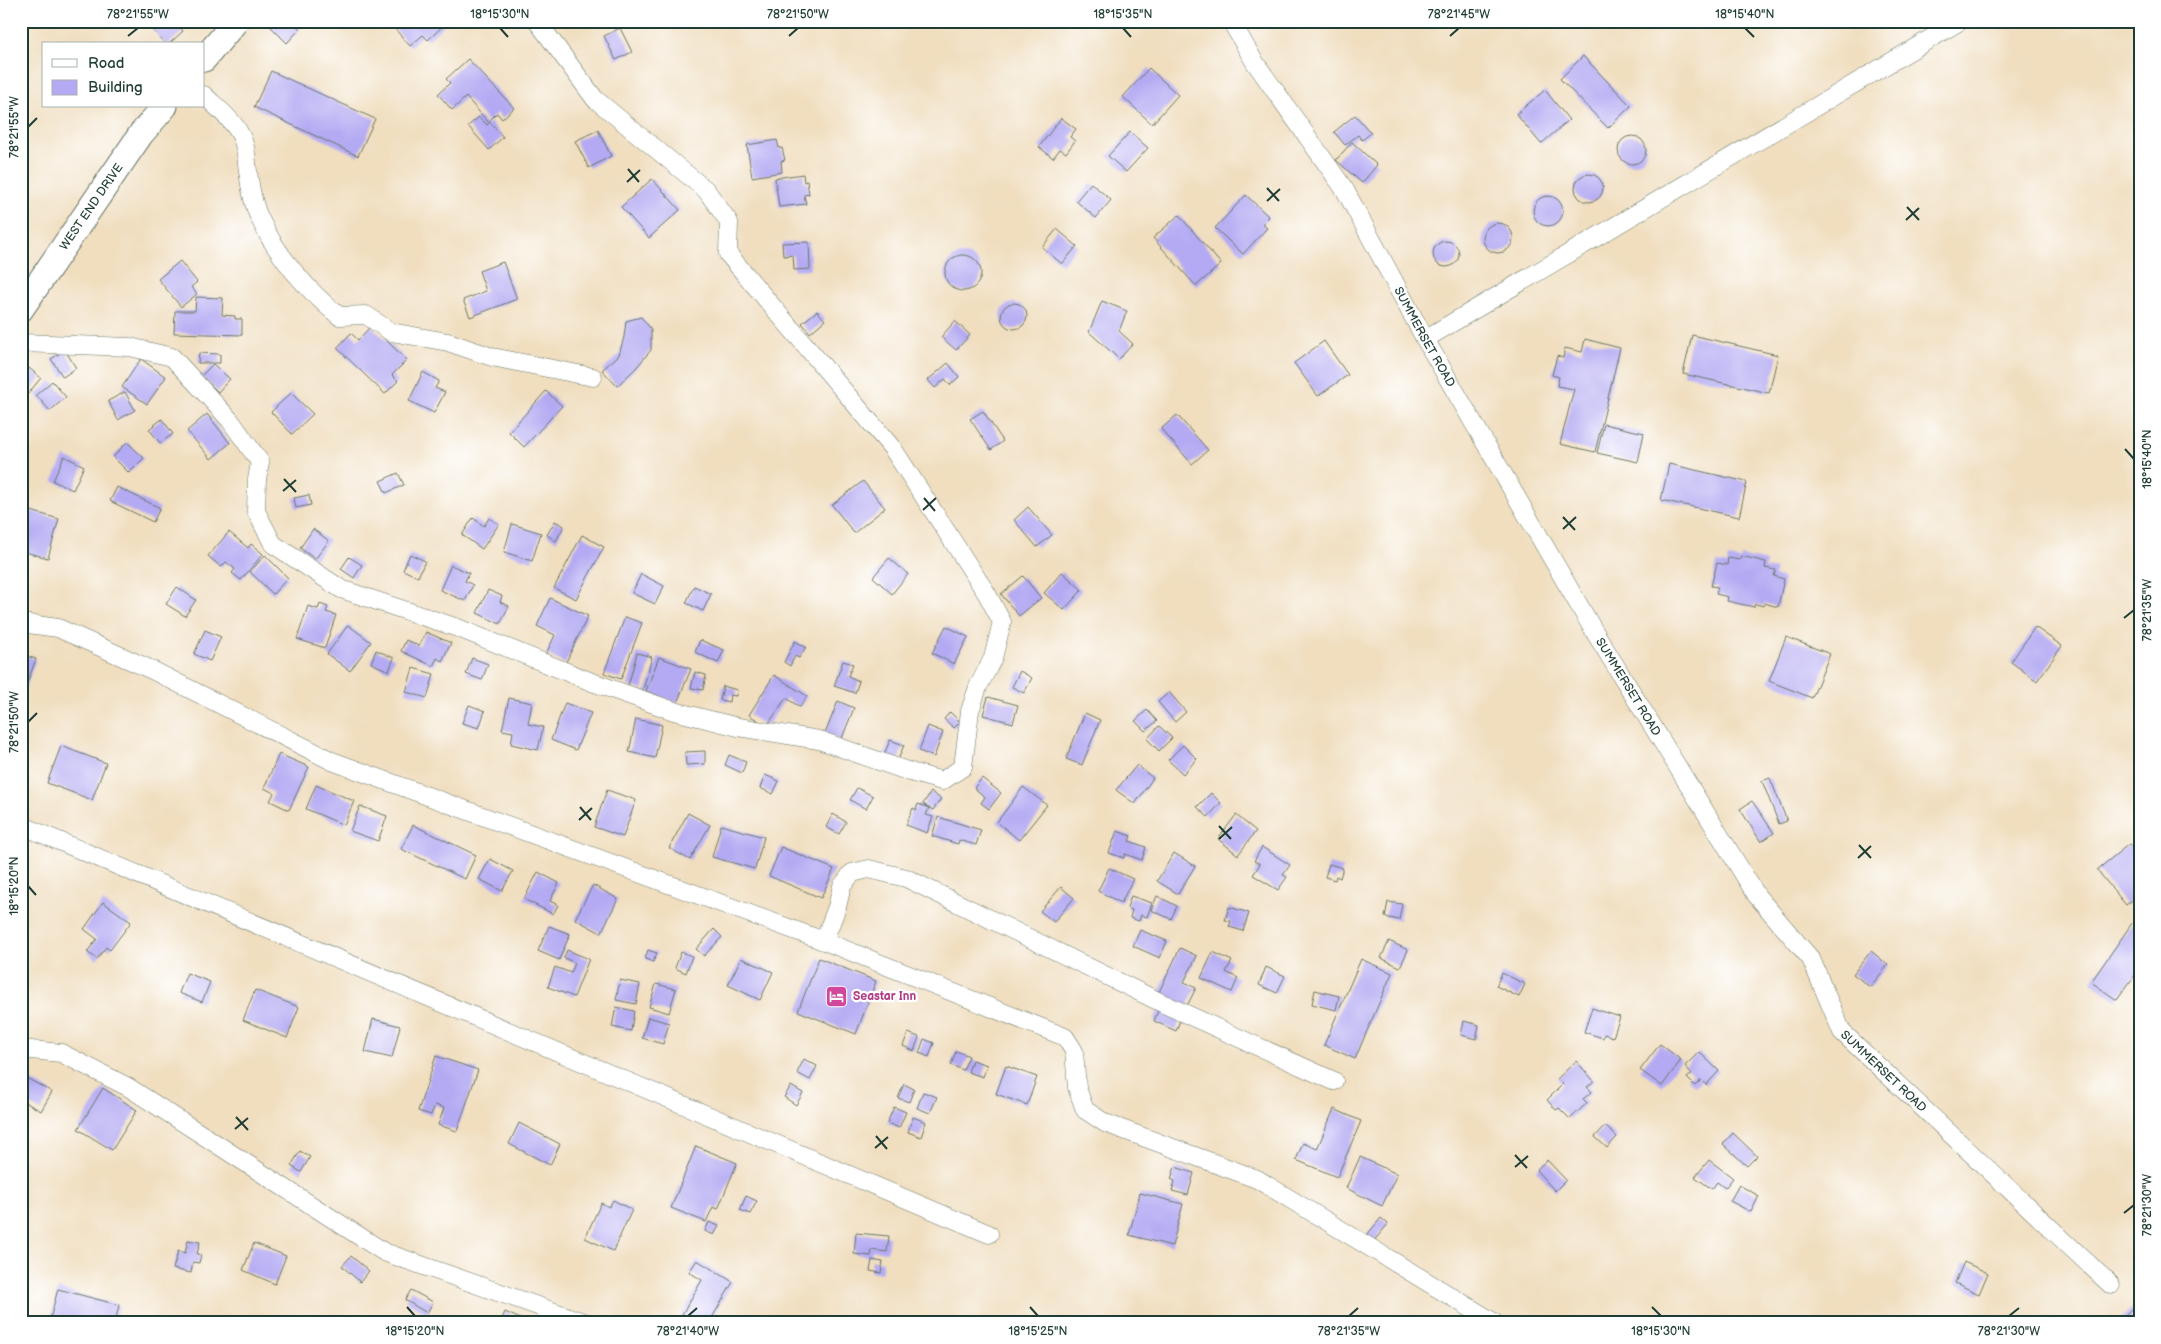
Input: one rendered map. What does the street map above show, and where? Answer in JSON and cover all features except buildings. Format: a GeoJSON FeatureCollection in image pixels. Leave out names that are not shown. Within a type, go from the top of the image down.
{"type":"FeatureCollection","features":[{"type":"Feature","properties":{"kind":"main road"},"geometry":{"type":"LineString","coordinates":[[205,58],[236,21]]}},
{"type":"Feature","properties":{"kind":"main road","name":"WEST END DRIVE"},"geometry":{"type":"LineString","coordinates":[[21,309],[141,134],[163,108]]}},
{"type":"Feature","properties":{"kind":"street"},"geometry":{"type":"LineString","coordinates":[[21,343],[130,347],[172,357],[230,420],[260,462],[256,510],[273,544],[341,589],[458,628],[592,682],[674,711],[738,727],[819,740],[907,771],[942,781],[963,767],[970,711],[978,687],[993,658],[1002,622],[987,594],[893,449],[728,254],[729,222],[706,190],[595,99],[537,21]]}},
{"type":"Feature","properties":{"kind":"street","name":"SUMMERSET ROAD"},"geometry":{"type":"LineString","coordinates":[[1231,21],[1254,61],[1345,190],[1425,339],[1591,626],[1757,896],[1811,959],[1842,1032],[2111,1285]]}},
{"type":"Feature","properties":{"kind":"street"},"geometry":{"type":"LineString","coordinates":[[1425,339],[1960,21]]}},
{"type":"Feature","properties":{"kind":"street"},"geometry":{"type":"LineString","coordinates":[[205,96],[230,120],[241,134],[246,151],[252,196],[260,218],[275,246],[322,301],[339,316],[366,315],[391,332],[448,342],[492,357],[593,377]]}},
{"type":"Feature","properties":{"kind":"street"},"geometry":{"type":"LineString","coordinates":[[21,623],[58,628],[152,670],[332,761],[824,941],[1065,1037],[1074,1051],[1077,1088],[1085,1110],[1105,1122],[1257,1179],[1495,1323]]}},
{"type":"Feature","properties":{"kind":"street"},"geometry":{"type":"LineString","coordinates":[[21,825],[989,1234]]}},
{"type":"Feature","properties":{"kind":"street"},"geometry":{"type":"LineString","coordinates":[[824,941],[837,907],[842,886],[852,873],[869,869],[906,878],[1164,1004],[1334,1081]]}},
{"type":"Feature","properties":{"kind":"street"},"geometry":{"type":"LineString","coordinates":[[21,1049],[61,1053],[128,1087],[384,1252],[586,1323]]}},
{"type":"Feature","properties":{"kind":"place","name":"Seastar Inn"},"geometry":{"type":"Point","coordinates":[837,996]}}]}
